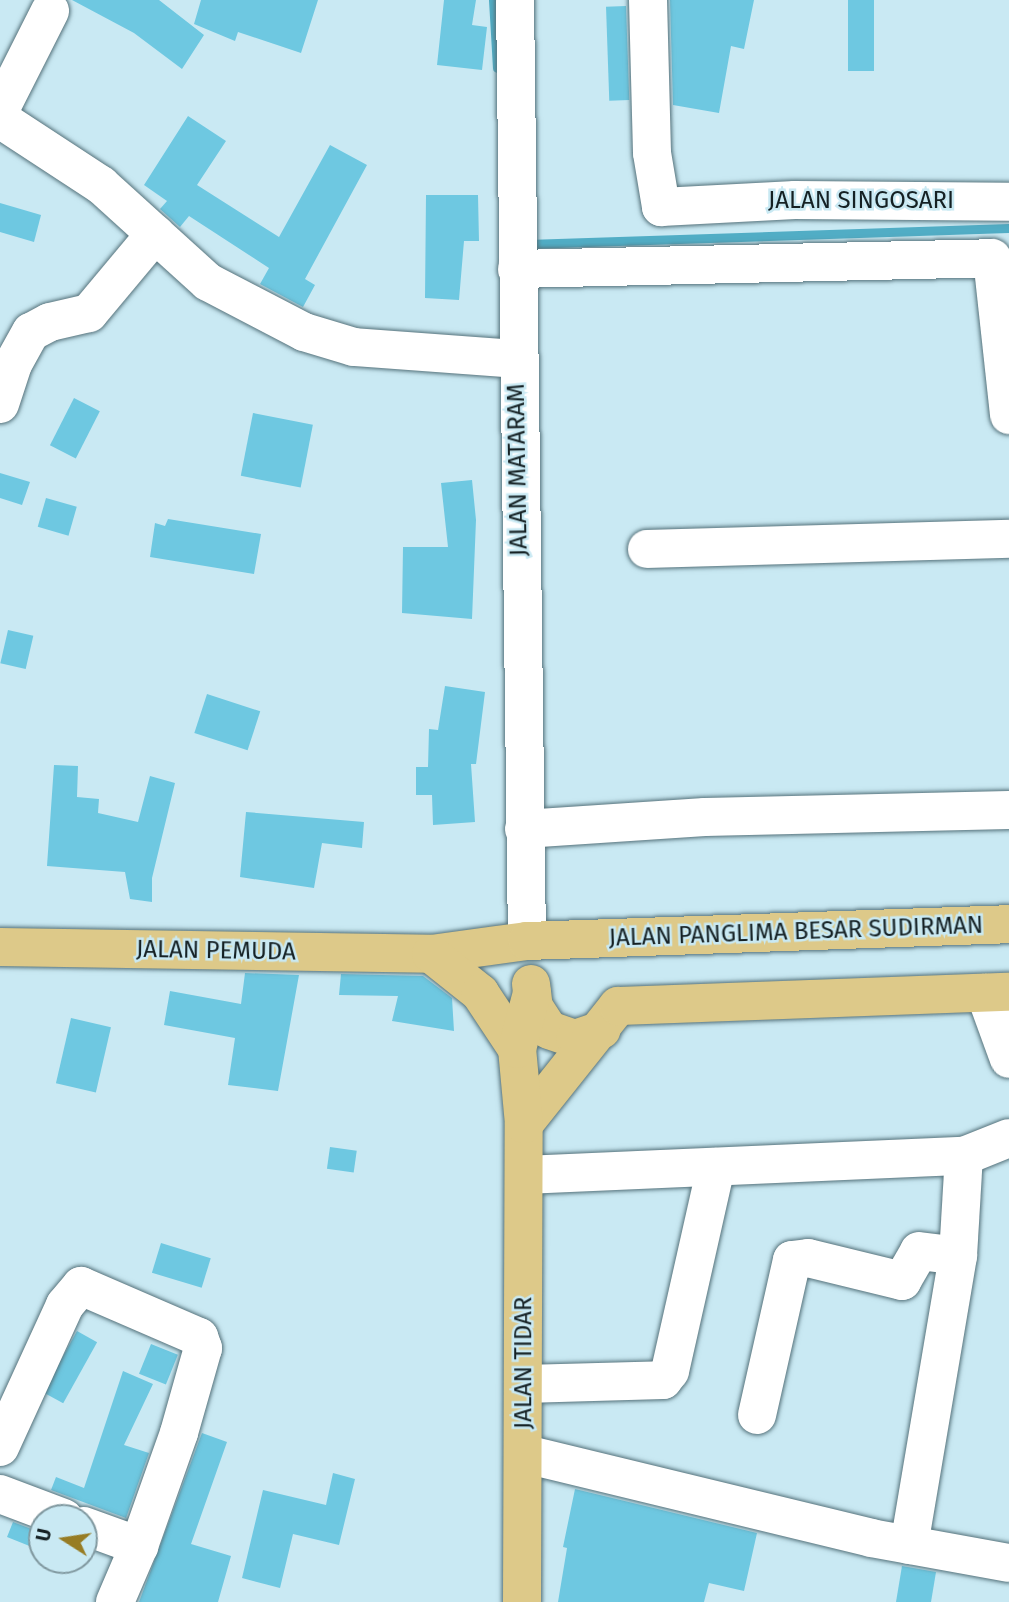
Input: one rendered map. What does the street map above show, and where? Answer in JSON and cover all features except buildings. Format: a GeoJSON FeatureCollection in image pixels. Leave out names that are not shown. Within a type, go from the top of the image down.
{"type":"FeatureCollection","features":[{"type":"Feature","properties":{"kind":"main road","name":"JALAN PANGLIMA BESAR SUDIRMAN"},"geometry":{"type":"LineString","coordinates":[[527,941],[1009,924]]}},
{"type":"Feature","properties":{"kind":"main road","name":"JALAN PEMUDA"},"geometry":{"type":"LineString","coordinates":[[0,947],[431,954],[527,941]]}},
{"type":"Feature","properties":{"kind":"main road"},"geometry":{"type":"LineString","coordinates":[[527,941],[532,993],[540,1019],[561,1036],[575,1039],[601,1030]]}},
{"type":"Feature","properties":{"kind":"main road"},"geometry":{"type":"LineString","coordinates":[[431,954],[480,993],[517,1049]]}},
{"type":"Feature","properties":{"kind":"main road"},"geometry":{"type":"LineString","coordinates":[[524,1124],[561,1073],[601,1030],[618,1006],[997,992]]}},
{"type":"Feature","properties":{"kind":"main road"},"geometry":{"type":"LineString","coordinates":[[517,1049],[532,993]]}},
{"type":"Feature","properties":{"kind":"main road","name":"JALAN TIDAR"},"geometry":{"type":"LineString","coordinates":[[517,1049],[524,1124],[525,1454],[522,1602]]}},
{"type":"Feature","properties":{"kind":"street","name":"JALAN MATARAM"},"geometry":{"type":"LineString","coordinates":[[515,0],[517,359],[527,941]]}},
{"type":"Feature","properties":{"kind":"street","name":"JALAN SINGOSARI"},"geometry":{"type":"LineString","coordinates":[[648,0],[657,204],[667,207],[713,202],[1009,202]]}},
{"type":"Feature","properties":{"kind":"street"},"geometry":{"type":"LineString","coordinates":[[0,110],[50,11]]}},
{"type":"Feature","properties":{"kind":"street"},"geometry":{"type":"LineString","coordinates":[[0,119],[101,185],[208,282],[304,332],[354,346],[517,359]]}},
{"type":"Feature","properties":{"kind":"street"},"geometry":{"type":"LineString","coordinates":[[0,404],[13,364],[31,332],[50,322],[89,313],[155,234]]}},
{"type":"Feature","properties":{"kind":"street"},"geometry":{"type":"LineString","coordinates":[[518,252],[992,258],[1009,415]]}},
{"type":"Feature","properties":{"kind":"street"},"geometry":{"type":"LineString","coordinates":[[647,549],[1009,539]]}},
{"type":"Feature","properties":{"kind":"street"},"geometry":{"type":"LineString","coordinates":[[524,829],[705,817],[1009,810]]}},
{"type":"Feature","properties":{"kind":"street"},"geometry":{"type":"LineString","coordinates":[[997,992],[1009,1059]]}},
{"type":"Feature","properties":{"kind":"street"},"geometry":{"type":"LineString","coordinates":[[524,1175],[964,1156],[1009,1138]]}},
{"type":"Feature","properties":{"kind":"street"},"geometry":{"type":"LineString","coordinates":[[909,1545],[958,1256],[964,1156]]}},
{"type":"Feature","properties":{"kind":"street"},"geometry":{"type":"LineString","coordinates":[[524,1384],[663,1380],[670,1371],[716,1167]]}},
{"type":"Feature","properties":{"kind":"street"},"geometry":{"type":"LineString","coordinates":[[757,1415],[792,1260],[808,1258],[902,1281],[919,1251],[958,1256]]}},
{"type":"Feature","properties":{"kind":"street"},"geometry":{"type":"LineString","coordinates":[[0,1447],[65,1305],[81,1286],[199,1337],[203,1348],[179,1433],[139,1546],[115,1602]]}},
{"type":"Feature","properties":{"kind":"street"},"geometry":{"type":"LineString","coordinates":[[525,1454],[909,1545],[1009,1563]]}},
{"type":"Feature","properties":{"kind":"street"},"geometry":{"type":"LineString","coordinates":[[0,1494],[28,1504]]}},
{"type":"Feature","properties":{"kind":"street"},"geometry":{"type":"LineString","coordinates":[[98,1531],[139,1546]]}},
{"type":"Feature","properties":{"kind":"waterway"},"geometry":{"type":"LineString","coordinates":[[493,0],[497,68]]}},
{"type":"Feature","properties":{"kind":"waterway"},"geometry":{"type":"LineString","coordinates":[[527,244],[1009,228]]}}]}
